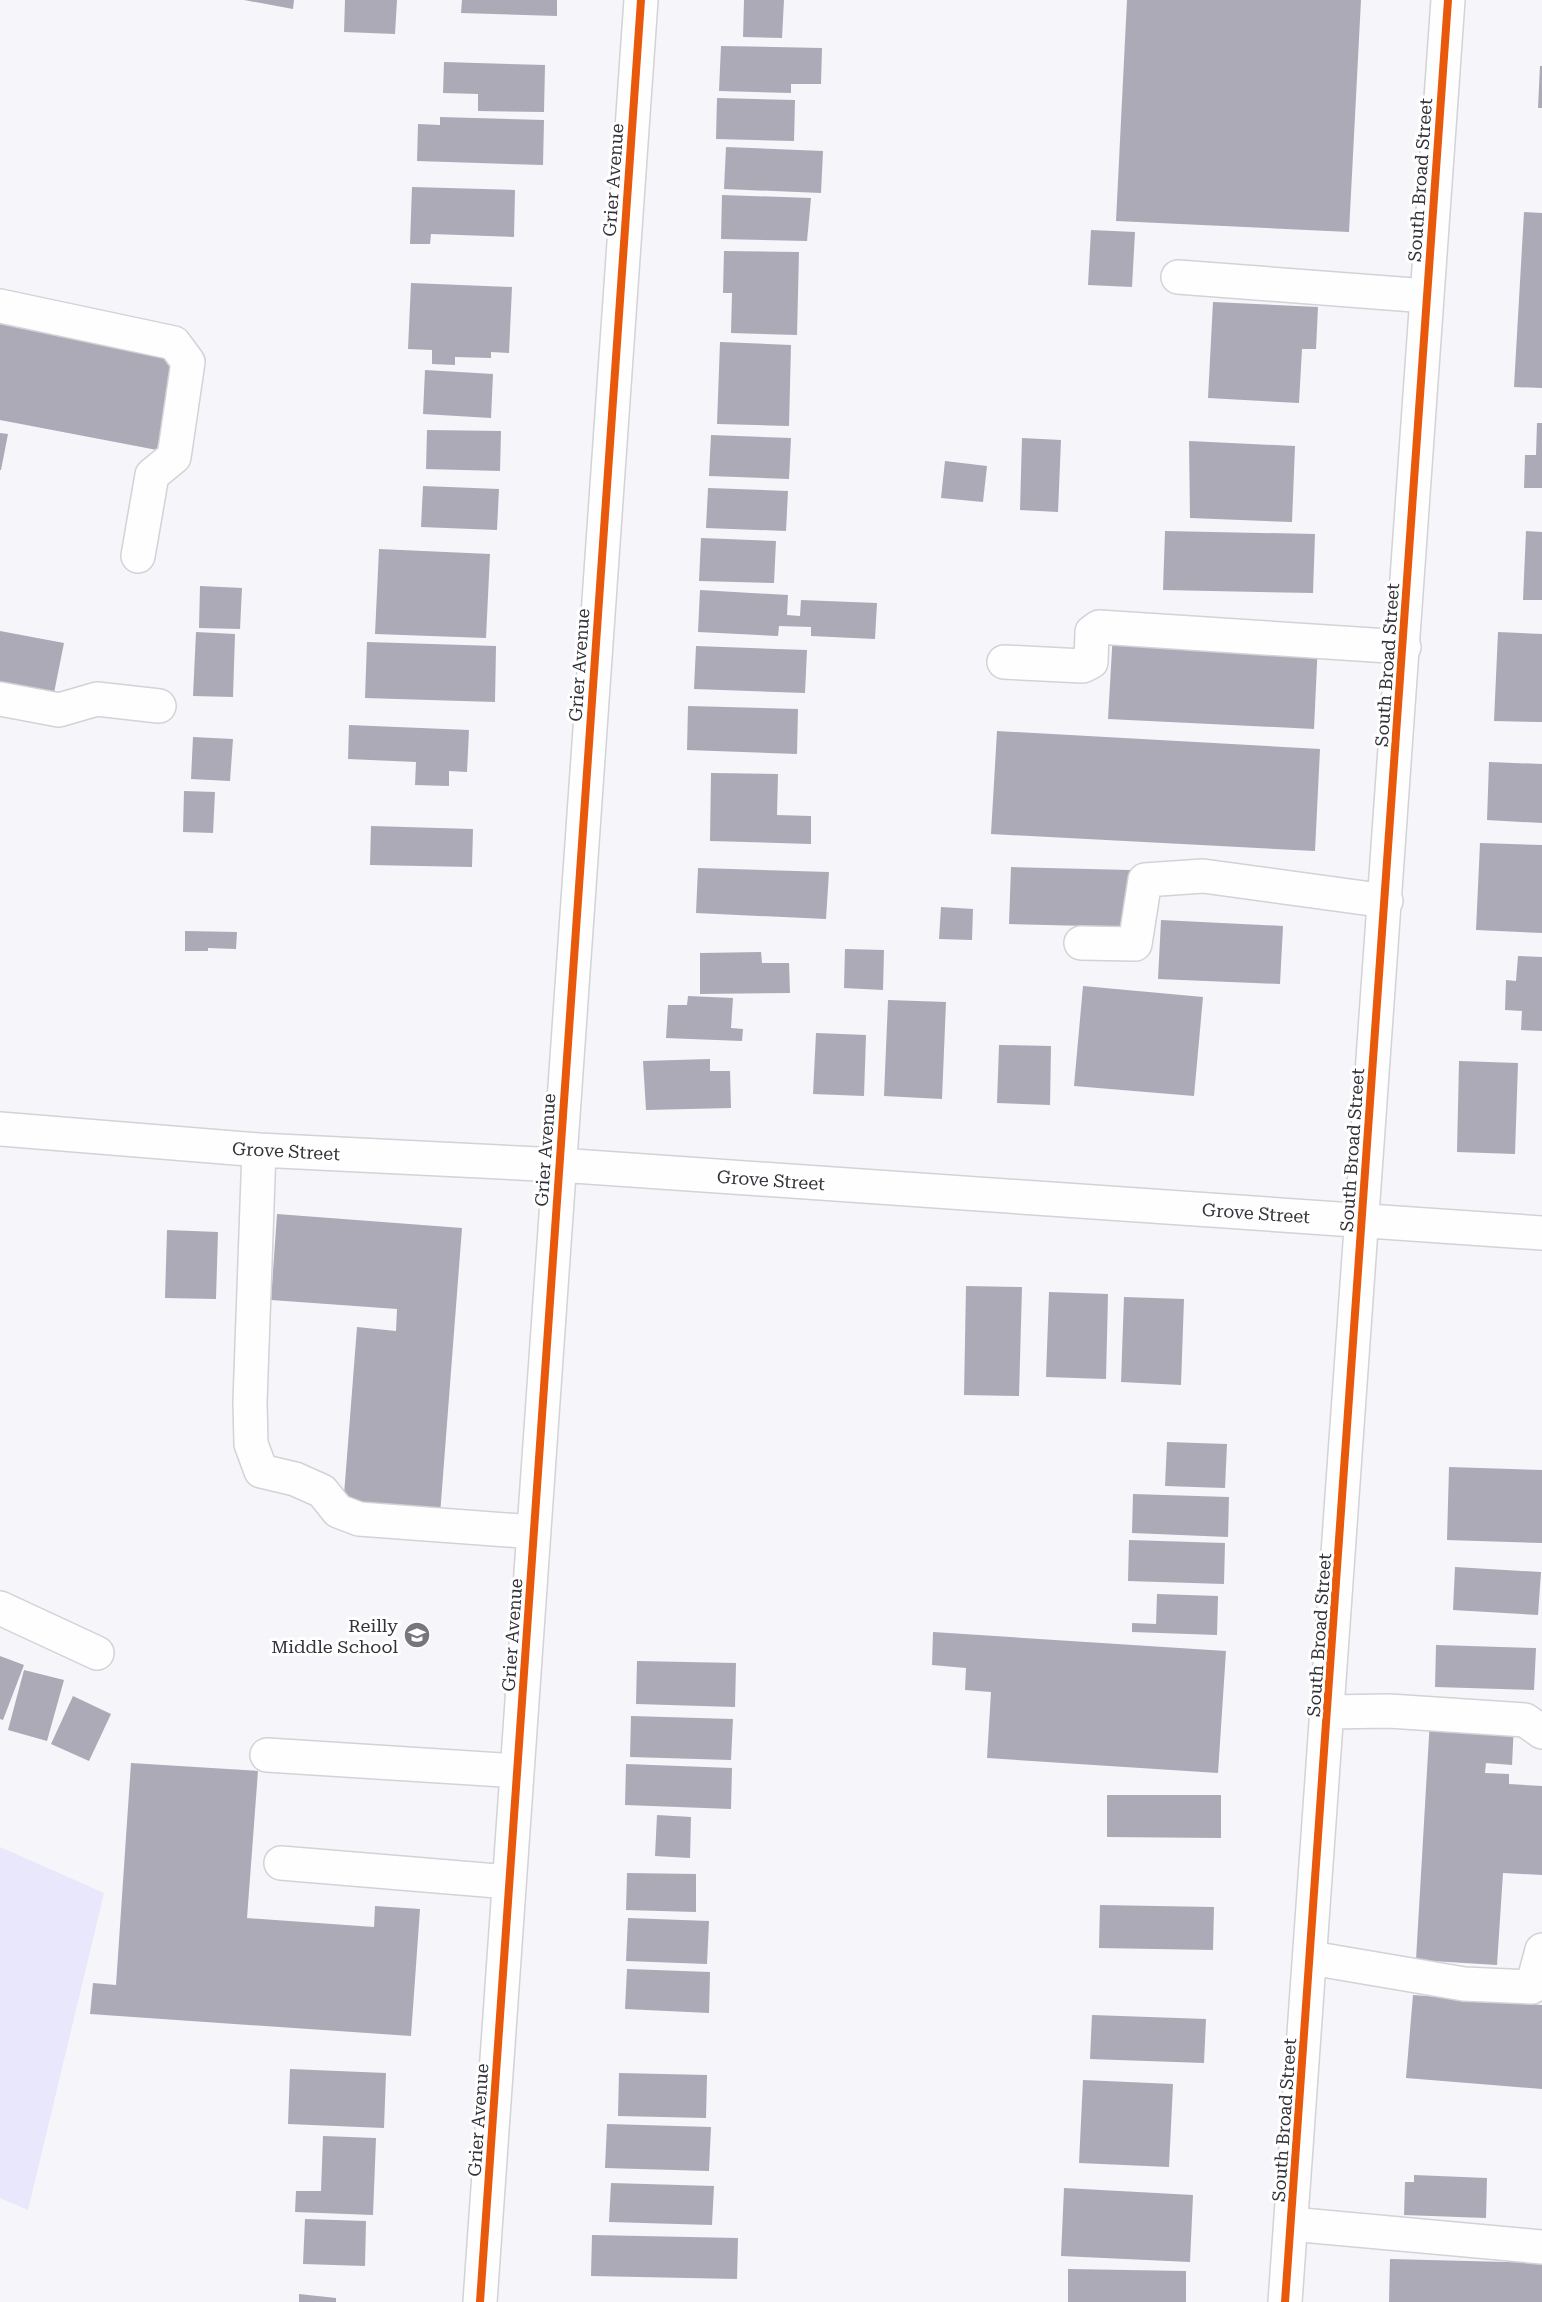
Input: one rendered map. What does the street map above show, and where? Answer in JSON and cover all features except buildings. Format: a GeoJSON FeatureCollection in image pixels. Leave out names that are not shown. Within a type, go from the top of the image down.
{"type":"FeatureCollection","features":[{"type":"Feature","properties":{"kind":"street","name":"Grier Avenue"},"geometry":{"type":"LineString","coordinates":[[480,2302],[641,0]]}},
{"type":"Feature","properties":{"kind":"street","name":"South Broad Street"},"geometry":{"type":"LineString","coordinates":[[1286,2302],[1448,0]]}},
{"type":"Feature","properties":{"kind":"street"},"geometry":{"type":"LineString","coordinates":[[1178,277],[1427,296]]}},
{"type":"Feature","properties":{"kind":"street"},"geometry":{"type":"LineString","coordinates":[[0,306],[174,344],[188,362],[174,456],[152,475],[138,556]]}},
{"type":"Feature","properties":{"kind":"street"},"geometry":{"type":"LineString","coordinates":[[1004,663],[1083,666],[1091,663],[1092,632],[1099,627],[1404,647]]}},
{"type":"Feature","properties":{"kind":"street"},"geometry":{"type":"LineString","coordinates":[[0,699],[59,710],[97,699],[159,706]]}},
{"type":"Feature","properties":{"kind":"street"},"geometry":{"type":"LineString","coordinates":[[1081,943],[1135,944],[1145,880],[1203,876],[1386,901]]}},
{"type":"Feature","properties":{"kind":"street","name":"Grove Street"},"geometry":{"type":"LineString","coordinates":[[0,1129],[259,1150],[560,1165],[1542,1233]]}},
{"type":"Feature","properties":{"kind":"street"},"geometry":{"type":"LineString","coordinates":[[259,1150],[250,1402],[251,1444],[261,1471],[295,1479],[322,1491],[338,1511],[359,1519],[534,1532]]}},
{"type":"Feature","properties":{"kind":"street"},"geometry":{"type":"LineString","coordinates":[[0,1608],[97,1653]]}},
{"type":"Feature","properties":{"kind":"street"},"geometry":{"type":"LineString","coordinates":[[1328,1712],[1389,1711],[1525,1720],[1542,1732]]}},
{"type":"Feature","properties":{"kind":"street"},"geometry":{"type":"LineString","coordinates":[[267,1755],[517,1771]]}},
{"type":"Feature","properties":{"kind":"street"},"geometry":{"type":"LineString","coordinates":[[281,1863],[509,1882]]}},
{"type":"Feature","properties":{"kind":"street"},"geometry":{"type":"LineString","coordinates":[[1311,1958],[1464,1984],[1532,1987],[1542,1950]]}},
{"type":"Feature","properties":{"kind":"street"},"geometry":{"type":"LineString","coordinates":[[1291,2224],[1542,2247]]}},
{"type":"Feature","properties":{"kind":"shaded area"},"geometry":{"type":"Polygon","coordinates":[[[0,1847],[104,1893],[28,2210],[0,2198],[0,1847]]]}},
{"type":"Feature","properties":{"kind":"cycle path"},"geometry":{"type":"LineString","coordinates":[[480,2302],[641,0]]}},
{"type":"Feature","properties":{"kind":"cycle path"},"geometry":{"type":"LineString","coordinates":[[1285,2302],[1448,0]]}},
{"type":"Feature","properties":{"kind":"place","name":"Reilly Middle School"},"geometry":{"type":"Point","coordinates":[417,1635]}}]}
